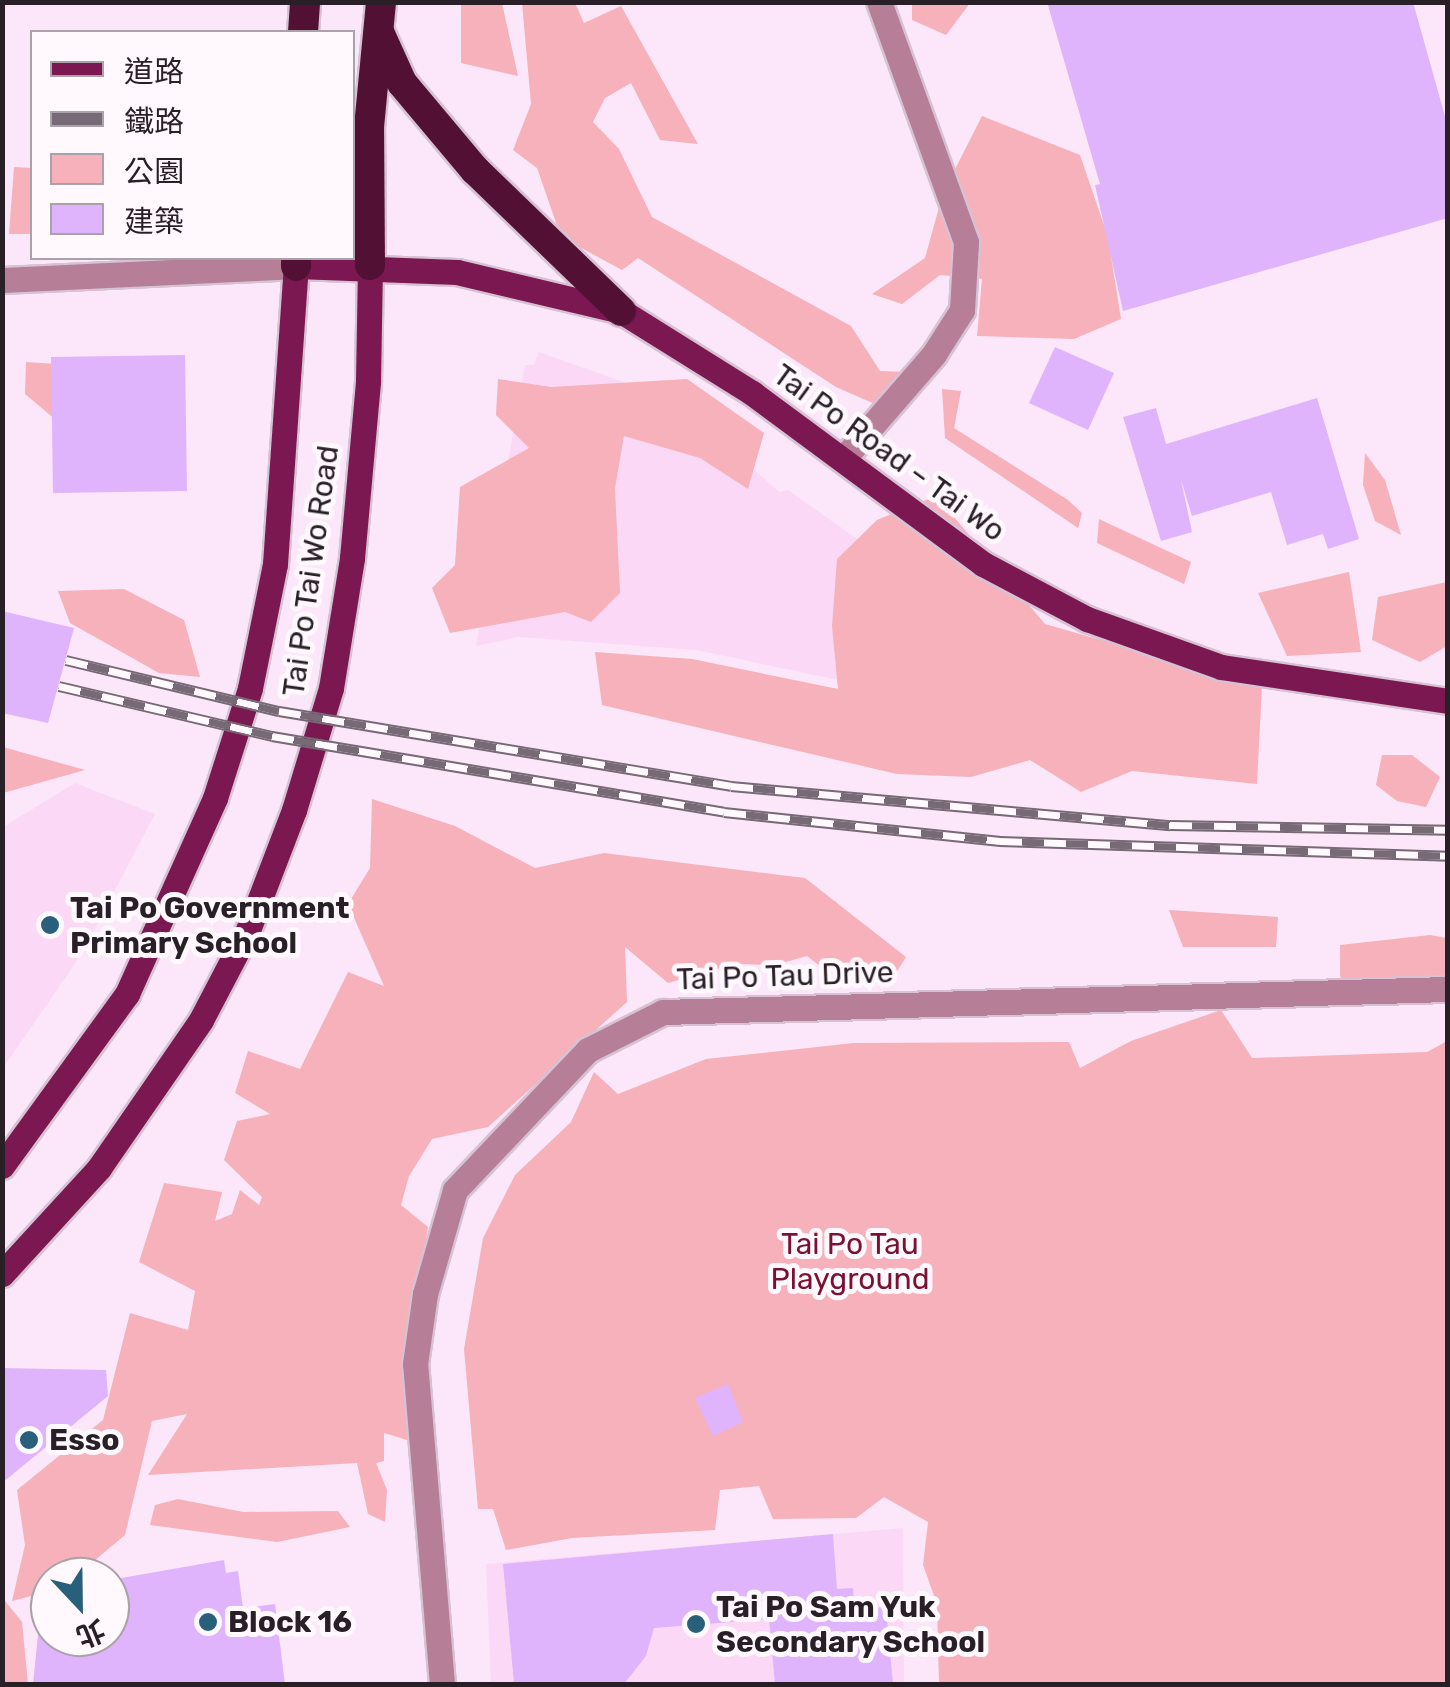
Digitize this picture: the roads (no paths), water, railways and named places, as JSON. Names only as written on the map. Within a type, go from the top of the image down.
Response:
[{"type":"highway","points":[[303,30],[305,2]]},
{"type":"highway","points":[[370,265],[369,127],[380,17]]},
{"type":"highway","points":[[380,17],[402,83],[475,170],[620,311]]},
{"type":"main road","name":"Tai Po Road – Tai Wo","points":[[296,262],[370,265],[546,288],[620,311],[844,458],[983,564],[1136,639],[1221,667],[1448,701]]},
{"type":"main road","name":"Tai Po Tai Wo Road","points":[[2,1166],[127,994],[215,798],[250,688],[275,564],[296,262]]},
{"type":"main road","name":"Tai Po Tai Wo Road","points":[[2,1274],[100,1168],[172,1066],[248,930],[294,810],[331,688],[352,558],[368,381],[370,265]]},
{"type":"street","points":[[844,458],[934,354],[962,310],[966,242],[880,2]]},
{"type":"street","points":[[2,280],[296,262]]},
{"type":"street","name":"Tai Po Tau Drive","points":[[442,1684],[415,1364],[425,1294],[454,1190],[588,1050],[664,1012],[1448,989]]},
{"type":"railway","points":[[66,660],[279,711],[731,786],[1170,825],[1448,830]]},
{"type":"railway","points":[[59,686],[272,736],[724,812],[1000,841],[1448,856]]},
{"type":"place","name":"Tai Po Government Primary School","points":[[50,925]]},
{"type":"place","name":"Esso","points":[[29,1440]]},
{"type":"place","name":"Block 16","points":[[208,1622]]},
{"type":"place","name":"Tai Po Sam Yuk Secondary School","points":[[696,1624]]},
{"type":"park label","name":"Tai Po Tau Playground","points":[[850,1261]]}]
